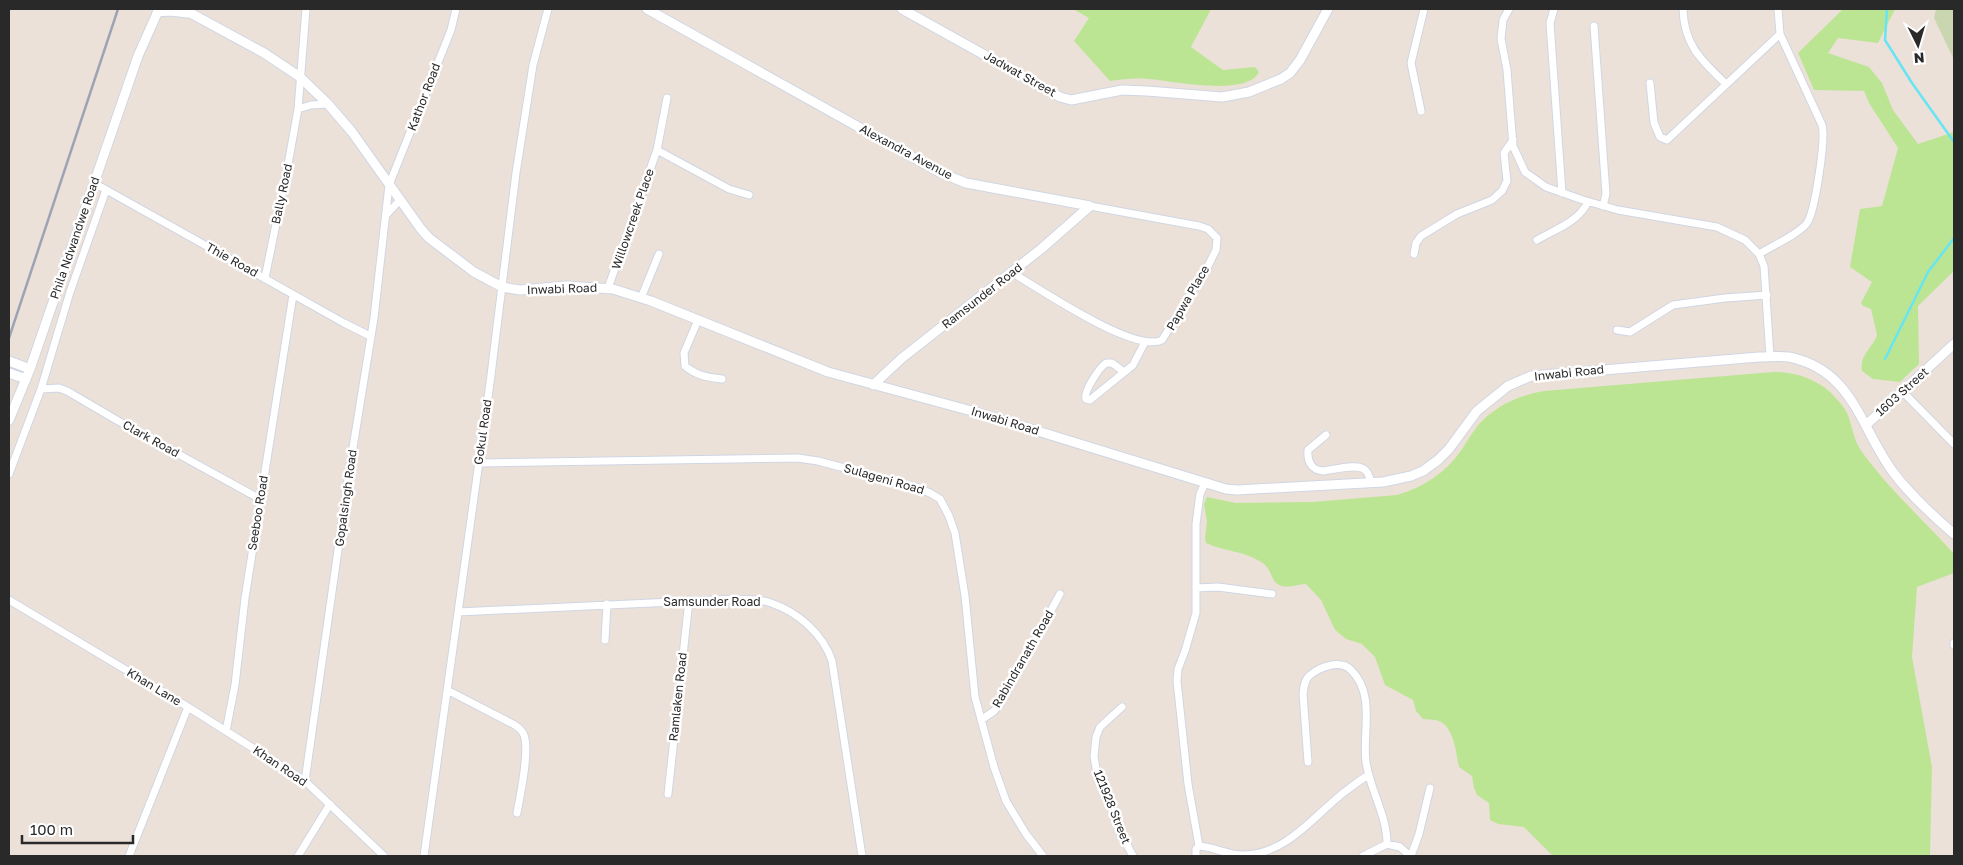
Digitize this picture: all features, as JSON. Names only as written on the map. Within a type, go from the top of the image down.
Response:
[{"type":"street","name":"Inwabi Road","points":[[184,9],[264,53],[300,77],[328,104],[352,132],[415,223],[430,238],[474,272],[502,287],[520,290],[552,286],[608,288],[641,298],[828,372],[979,414],[1226,489],[1371,483],[1398,480],[1423,471],[1449,449],[1477,411],[1508,386],[1531,376],[1788,357],[1814,366],[1836,380],[1850,398],[1866,425]]},
{"type":"street","name":"Bally Road","points":[[265,278],[298,110],[306,9]]},
{"type":"street","name":"Kathor Road","points":[[389,185],[451,30],[456,9]]},
{"type":"street","name":"Gokul Road","points":[[424,856],[479,463],[516,173],[533,65],[548,9]]},
{"type":"street","name":"Alexandra Avenue","points":[[649,9],[941,173],[974,184],[1199,226],[1208,229],[1217,238]]},
{"type":"street","name":"Jadwat Street","points":[[902,9],[1065,100],[1122,90],[1222,97],[1233,96],[1265,86],[1281,79],[1295,67],[1328,9]]},
{"type":"street","points":[[1421,111],[1411,63],[1424,9]]},
{"type":"street","points":[[1509,9],[1503,20],[1501,39],[1508,70],[1513,140],[1516,154],[1524,172],[1546,187],[1588,202],[1717,227],[1745,240],[1759,254],[1764,266],[1770,357]]},
{"type":"street","points":[[1554,9],[1550,23],[1562,193]]},
{"type":"street","points":[[1684,9],[1684,23],[1695,52],[1726,84]]},
{"type":"street","points":[[1759,254],[1807,224],[1813,208],[1824,140],[1822,125],[1780,34],[1778,9]]},
{"type":"street","name":"Inwabi Road","points":[[155,10],[195,15]]},
{"type":"street","name":"Phila Ndwandwe Road","points":[[9,420],[30,369],[155,10]]},
{"type":"street","points":[[1594,26],[1606,194],[1603,206]]},
{"type":"street","points":[[1650,83],[1656,129],[1660,138],[1665,140],[1670,138],[1780,34]]},
{"type":"street","name":"Willowcreek Place","points":[[608,288],[657,150],[667,98]]},
{"type":"street","points":[[298,110],[328,104]]},
{"type":"street","points":[[1414,254],[1416,243],[1421,236],[1457,214],[1492,200],[1502,191],[1507,181],[1504,154],[1513,140]]},
{"type":"street","points":[[657,150],[729,189],[749,195]]},
{"type":"street","name":"Thie Road","points":[[94,183],[344,324],[370,336]]},
{"type":"street","name":"Gopalsingh Road","points":[[305,781],[370,336],[389,185]]},
{"type":"street","name":"Phila Ndwandwe Road","points":[[9,474],[41,389],[70,292],[106,190]]},
{"type":"street","points":[[386,214],[399,201]]},
{"type":"street","points":[[1537,240],[1573,220],[1584,210],[1588,202]]},
{"type":"street","name":"Ramsunder Road","points":[[873,385],[902,358],[1072,224],[1090,206]]},
{"type":"street","name":"Papwa Place","points":[[1145,342],[1157,342],[1166,336],[1216,250],[1217,238]]},
{"type":"street","points":[[641,298],[658,254]]},
{"type":"street","points":[[1011,272],[1098,324],[1145,342],[1133,365],[1090,400],[1086,399],[1085,394],[1101,367],[1106,363],[1112,364],[1124,372]]},
{"type":"street","name":"Seeboo Road","points":[[226,731],[260,499],[293,294]]},
{"type":"street","points":[[1617,330],[1630,332],[1674,305],[1725,298],[1767,295]]},
{"type":"street","points":[[698,320],[684,353],[685,366],[700,376],[722,379]]},
{"type":"street","name":"1603 Street","points":[[1954,344],[1866,425],[1876,447],[1902,483],[1924,507],[1954,534]]},
{"type":"street","points":[[9,362],[30,369]]},
{"type":"street","points":[[9,373],[26,379]]},
{"type":"street","name":"Clark Road","points":[[41,389],[59,388],[67,391],[260,499]]},
{"type":"street","points":[[1903,392],[1953,440]]},
{"type":"street","points":[[1326,435],[1308,450],[1307,456],[1312,466],[1317,470],[1355,467],[1363,469],[1367,472],[1371,483]]},
{"type":"street","name":"Sulageni Road","points":[[479,463],[798,458],[889,479],[930,493],[940,499],[950,516],[955,533],[966,596],[975,697],[1000,790],[1026,834],[1043,856]]},
{"type":"street","points":[[1196,856],[1196,849],[1199,846],[1188,784],[1177,681],[1178,669],[1186,651],[1194,622],[1196,519],[1200,494],[1205,482]]},
{"type":"street","points":[[1196,588],[1225,588],[1272,594]]},
{"type":"street","name":"Rabindranath Road","points":[[981,720],[1000,704],[1060,594]]},
{"type":"street","name":"Samsunder Road","points":[[458,612],[736,599],[770,602],[786,610],[807,624],[828,648],[846,742],[850,783],[862,856]]},
{"type":"street","name":"Khan Lane","points":[[9,600],[188,707],[129,856]]},
{"type":"street","name":"Ramlaken Road","points":[[668,794],[689,600]]},
{"type":"street","points":[[605,640],[608,604]]},
{"type":"street","points":[[1308,762],[1303,694],[1304,684],[1308,676],[1326,666],[1344,665],[1354,674],[1364,696],[1367,727],[1366,761],[1369,776],[1386,825],[1387,844]]},
{"type":"street","points":[[446,690],[513,724],[522,732],[526,742],[523,779],[517,813]]},
{"type":"street","name":"Khan Road","points":[[188,707],[305,781],[384,856]]},
{"type":"street","name":"121928 Street","points":[[1122,707],[1100,727],[1096,737],[1094,756],[1096,769],[1119,830],[1133,856]]},
{"type":"street","points":[[1199,846],[1243,856],[1265,852],[1297,834],[1342,794],[1361,779],[1369,776]]},
{"type":"street","points":[[1363,856],[1387,844],[1400,847],[1410,856],[1419,834],[1430,788]]},
{"type":"street","points":[[298,856],[330,804]]},
{"type":"green space","points":[[1073,9],[1211,9],[1191,47],[1223,70],[1255,67],[1259,72],[1252,80],[1225,86],[1144,79],[1110,81],[1074,41],[1089,18]]},
{"type":"green space","points":[[1843,9],[1895,9],[1878,43],[1838,38],[1828,53],[1869,67],[1882,83],[1893,110],[1918,144],[1954,132],[1954,271],[1918,306],[1919,364],[1900,382],[1873,379],[1862,371],[1864,356],[1877,335],[1871,309],[1863,306],[1861,303],[1872,282],[1850,267],[1860,209],[1882,206],[1898,148],[1869,103],[1864,91],[1814,90],[1798,53]]},
{"type":"green space","points":[[1936,9],[1954,9],[1954,60],[1934,18]]},
{"type":"green space","points":[[1773,372],[1789,373],[1803,377],[1824,387],[1832,394],[1849,417],[1858,445],[1871,464],[1954,554],[1954,573],[1917,587],[1912,657],[1932,767],[1930,856],[1553,856],[1524,827],[1498,824],[1490,820],[1489,803],[1477,795],[1472,776],[1459,767],[1454,741],[1448,729],[1439,721],[1423,719],[1416,711],[1413,700],[1385,685],[1375,657],[1362,644],[1346,639],[1335,630],[1321,600],[1306,584],[1279,585],[1274,581],[1268,568],[1261,562],[1247,555],[1206,543],[1207,522],[1204,504],[1207,497],[1236,503],[1312,502],[1397,495],[1407,492],[1442,472],[1456,457],[1476,427],[1489,415],[1503,405],[1527,395],[1544,391]]},
{"type":"waterway","points":[[1887,9],[1885,40],[1912,83],[1954,142]]},
{"type":"waterway","points":[[1885,359],[1928,272],[1954,238]]},
{"type":"railway","points":[[9,338],[118,9]]}]
